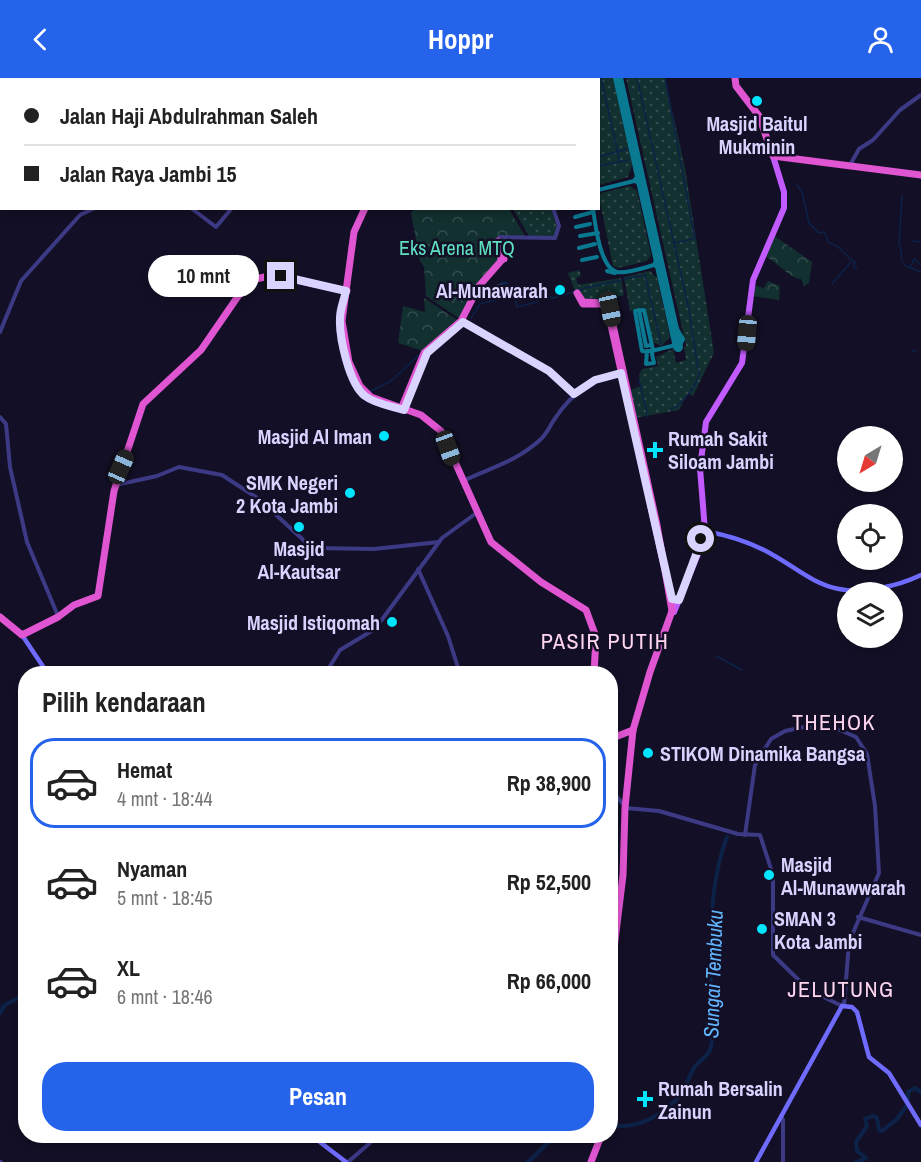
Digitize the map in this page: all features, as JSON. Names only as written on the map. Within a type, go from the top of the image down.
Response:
[{"type":"highway","points":[[735,78],[736,86],[759,116],[773,156],[921,175]]},
{"type":"highway","points":[[363,210],[354,232],[347,290],[340,322],[345,357],[366,396],[421,416],[442,432],[491,542],[523,569]]},
{"type":"highway","points":[[403,409],[424,353],[463,322],[482,287],[502,261],[498,242]]},
{"type":"highway","points":[[448,335],[461,321],[479,286],[502,261]]},
{"type":"highway","points":[[0,616],[22,635],[58,617],[74,605],[99,595],[104,540],[115,486],[142,406],[201,350],[248,284],[259,277],[273,275],[347,290]]},
{"type":"highway","points":[[591,303],[607,307],[674,599],[673,612],[643,693],[632,731],[624,806],[623,875],[618,911]]},
{"type":"highway","points":[[421,416],[441,434],[489,543],[584,611],[594,637],[593,666]]},
{"type":"highway","points":[[618,737],[632,731]]},
{"type":"highway","points":[[618,878],[623,838]]},
{"type":"highway","points":[[592,1161],[599,1143]]},
{"type":"main road","points":[[674,599],[704,530],[700,460],[706,422],[742,363],[753,280],[784,208],[784,192],[773,156]]},
{"type":"main road","points":[[704,530],[731,536],[757,547],[772,554],[800,574],[841,590],[879,588],[921,575]]},
{"type":"main road","points":[[22,635],[43,666]]},
{"type":"main road","points":[[757,1162],[843,1006],[853,1008],[858,1015],[869,1057],[886,1071],[921,1125]]},
{"type":"main road","points":[[321,1143],[346,1162]]},
{"type":"street","points":[[849,166],[859,149],[872,140],[900,110],[921,95]]},
{"type":"street","points":[[0,332],[21,281],[80,216],[91,210]]},
{"type":"street","points":[[194,210],[216,227],[230,210]]},
{"type":"street","points":[[498,242],[500,237],[553,239],[559,234],[555,210]]},
{"type":"street","points":[[463,322],[549,371],[574,394]]},
{"type":"street","points":[[463,481],[479,472],[497,469],[530,448],[544,437],[574,394],[595,380],[622,372]]},
{"type":"street","points":[[0,417],[6,424],[10,467],[27,542],[58,617]]},
{"type":"street","points":[[115,486],[157,476],[177,467],[196,468],[222,475],[249,491],[312,548],[374,549],[439,542]]},
{"type":"street","points":[[331,666],[340,650],[375,629],[439,542],[475,514]]},
{"type":"street","points":[[418,568],[430,591],[457,666]]},
{"type":"street","points":[[618,799],[624,806],[659,811],[745,835],[760,835],[773,875],[773,955],[809,990],[843,1006],[847,984],[848,950],[858,917],[879,873],[875,809],[865,750],[855,736],[836,728],[788,730],[771,739],[755,765],[745,835]]},
{"type":"street","points":[[858,917],[921,935]]},
{"type":"street","points":[[781,1116],[783,1162]]},
{"type":"street","points":[[346,1162],[369,1143]]},
{"type":"green space","points":[[600,78],[613,78],[632,165],[628,177],[600,185]]},
{"type":"green space","points":[[626,78],[665,78],[685,168],[714,353],[693,396],[688,393],[679,410],[635,418],[630,390],[641,386],[639,375],[642,369],[658,366],[656,357],[673,349],[676,363],[686,360],[684,347],[686,346]]},
{"type":"green space","points":[[630,186],[637,191],[651,255],[647,261],[618,268],[613,266],[600,202],[601,193]]},
{"type":"green space","name":"Eks Arena MTQ","points":[[413,210],[510,210],[525,236],[499,236],[499,258],[460,319],[426,296],[424,267],[420,261],[411,213]]},
{"type":"green space","points":[[514,210],[551,210],[558,230],[554,237],[529,236]]},
{"type":"green space","points":[[773,235],[812,262],[809,283],[804,286],[801,279],[793,277],[764,256]]},
{"type":"green space","points":[[579,270],[581,276],[576,278],[578,285],[621,278],[624,295],[603,301],[587,301],[575,291],[568,273]]},
{"type":"green space","points":[[650,271],[657,278],[670,337],[661,346],[653,342],[645,307],[630,311],[624,277]]},
{"type":"green space","points":[[768,281],[780,286],[779,300],[753,296],[753,285],[764,288]]},
{"type":"green space","points":[[424,298],[459,321],[423,351],[398,343],[403,306],[425,312]]},
{"type":"water","points":[[504,281],[509,283],[511,293],[480,300],[492,287]]},
{"type":"waterway","points":[[601,78],[620,162]]},
{"type":"waterway","points":[[637,78],[689,310],[698,369]]},
{"type":"waterway","points":[[665,78],[695,239]]},
{"type":"waterway","points":[[600,156],[627,149]]},
{"type":"waterway","points":[[600,166],[629,160]]},
{"type":"waterway","points":[[797,185],[802,192],[809,223],[819,233],[824,232],[829,243],[837,246],[856,263]]},
{"type":"waterway","points":[[899,245],[902,195]]},
{"type":"waterway","points":[[674,243],[693,239]]},
{"type":"waterway","points":[[913,241],[921,242]]},
{"type":"waterway","points":[[900,246],[902,259]]},
{"type":"waterway","points":[[910,268],[914,259],[921,265]]},
{"type":"waterway","points":[[832,284],[851,262]]},
{"type":"waterway","points":[[854,263],[854,268],[857,268]]},
{"type":"waterway","points":[[904,265],[921,272]]},
{"type":"waterway","points":[[624,279],[645,275],[661,344]]},
{"type":"waterway","points":[[585,288],[622,280]]},
{"type":"waterway","points":[[471,318],[480,304],[514,295],[517,307],[537,302],[539,297],[545,295],[553,298],[583,289]]},
{"type":"waterway","points":[[912,352],[916,350]]},
{"type":"waterway","points":[[369,392],[391,381],[420,354]]},
{"type":"waterway","points":[[671,409],[689,394],[699,372]]},
{"type":"waterway","points":[[639,380],[647,413]]},
{"type":"waterway","points":[[716,656],[742,670]]},
{"type":"waterway","name":"Sungai Tembuku","points":[[618,1126],[637,1124],[662,1112],[679,1096],[694,1068],[710,1050],[713,1026],[712,913],[717,874],[727,837]]},
{"type":"waterway","points":[[0,1013],[5,1005],[18,998]]},
{"type":"waterway","points":[[856,1162],[866,1158],[857,1151],[856,1142],[867,1126],[865,1119],[873,1116],[877,1118],[879,1130],[882,1131],[897,1119],[908,1104],[908,1092],[915,1088],[921,1092]]},
{"type":"waterway","name":"Sungai Tembuku","points":[[528,1162],[548,1143]]},
{"type":"taxiway","points":[[600,190],[634,181],[640,173]]},
{"type":"taxiway","points":[[635,181],[642,185]]},
{"type":"taxiway","points":[[593,210],[599,245],[611,269],[617,272],[635,270],[654,265],[658,257]]},
{"type":"taxiway","points":[[575,217],[593,212]]},
{"type":"taxiway","points":[[576,227],[590,224]]},
{"type":"taxiway","points":[[580,236],[598,233]]},
{"type":"taxiway","points":[[579,248],[595,244]]},
{"type":"taxiway","points":[[582,260],[597,257]]},
{"type":"taxiway","points":[[654,265],[661,269]]},
{"type":"taxiway","points":[[607,271],[615,273]]},
{"type":"taxiway","points":[[639,310],[646,346],[651,345]]},
{"type":"taxiway","points":[[647,351],[646,364],[654,363],[652,354],[653,350],[644,310],[635,311],[642,351],[646,351],[651,351],[655,350],[678,345]]},
{"type":"taxiway","points":[[670,311],[674,324],[683,339],[680,345],[674,342],[675,331]]},
{"type":"runway","points":[[618,78],[678,347]]},
{"type":"place","name":"Masjid Baitul Mukminin","points":[[757,101]]},
{"type":"place","name":"Al-Munawarah","points":[[560,290]]},
{"type":"place","name":"Masjid Al Iman","points":[[384,436]]},
{"type":"place","name":"Rumah Sakit Siloam Jambi","points":[[655,450]]},
{"type":"place","name":"SMK Negeri 2 Kota Jambi","points":[[350,493]]},
{"type":"place","name":"Masjid Al-Kautsar","points":[[299,527]]},
{"type":"place","name":"Masjid Istiqomah","points":[[392,622]]},
{"type":"place","name":"STIKOM Dinamika Bangsa","points":[[648,753]]},
{"type":"place","name":"Masjid Al-Munawwarah","points":[[769,875]]},
{"type":"place","name":"SMAN 3 Kota Jambi","points":[[762,929]]},
{"type":"place","name":"Rumah Bersalin Zainun","points":[[645,1099]]},
{"type":"district","name":"PASIR PUTIH","points":[[605,641]]},
{"type":"district","name":"THEHOK","points":[[834,722]]},
{"type":"district","name":"JELUTUNG","points":[[841,989]]},
{"type":"route","points":[[281,276],[346,291],[340,314],[340,328],[345,357],[358,387],[370,399],[404,410],[427,353],[463,322],[549,371],[574,394],[595,380],[621,373],[669,595],[672,599],[679,600],[699,554],[705,531],[701,539]]}]
